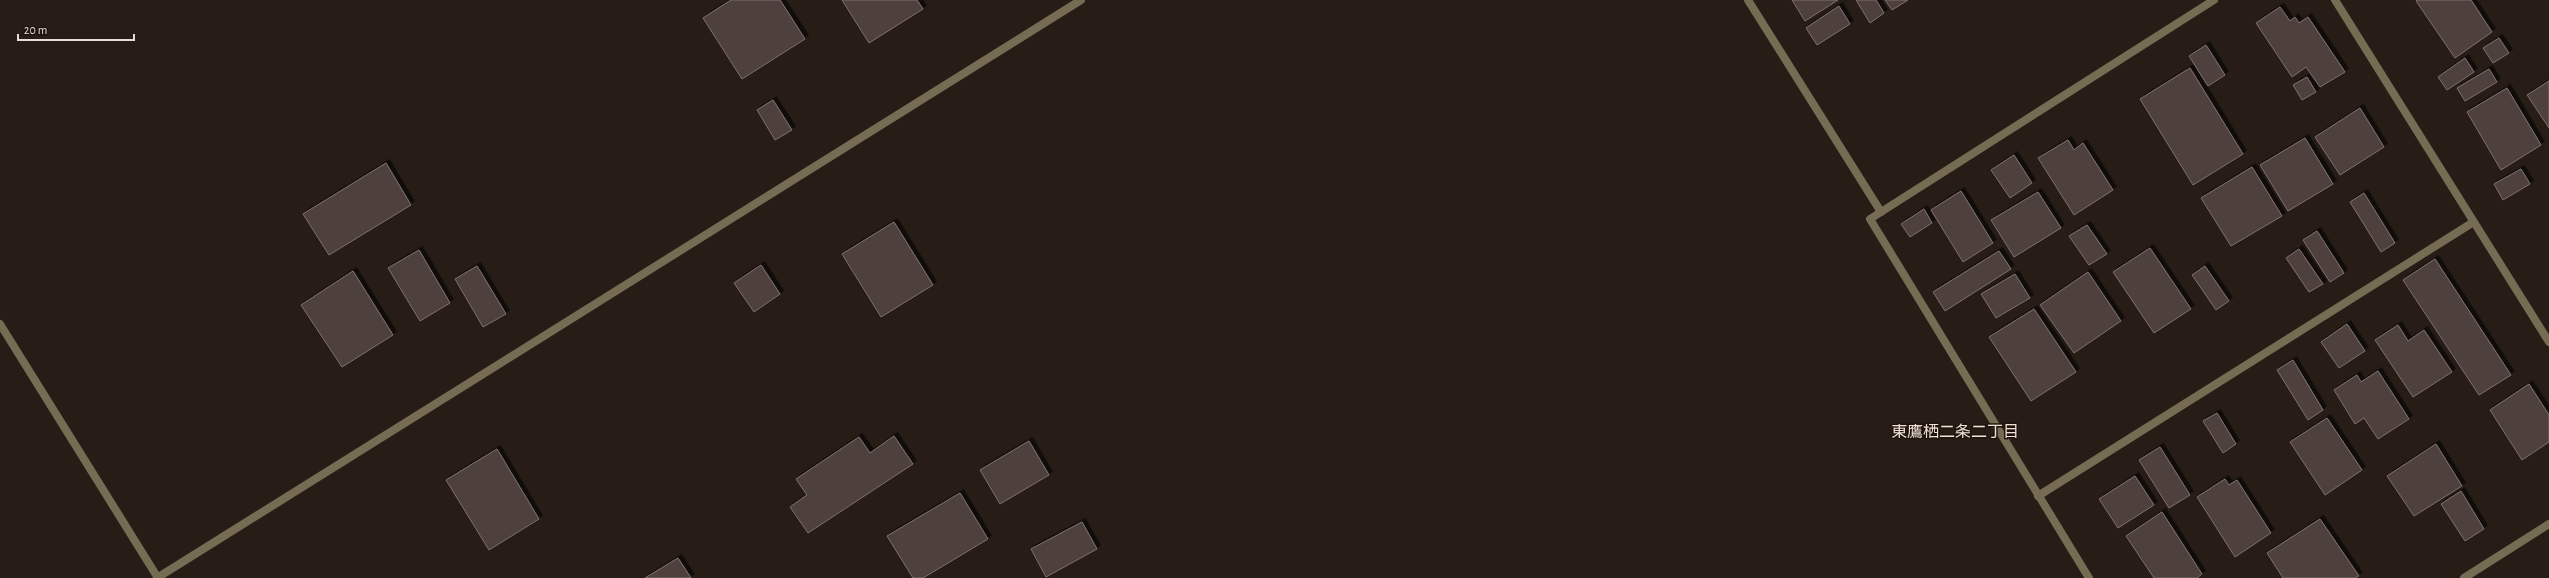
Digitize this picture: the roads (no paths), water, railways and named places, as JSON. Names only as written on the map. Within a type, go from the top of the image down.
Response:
[{"type":"street","points":[[0,324],[158,578],[1081,0]]},
{"type":"street","points":[[1748,0],[1882,212]]},
{"type":"street","points":[[2090,578],[2038,496],[1870,219],[2214,0]]},
{"type":"street","points":[[2335,0],[2472,222],[2549,342]]},
{"type":"street","points":[[2038,496],[2472,222]]},
{"type":"street","points":[[2464,578],[2549,524]]},
{"type":"district","name":"東鷹栖二条二丁目","points":[[1955,432]]}]
